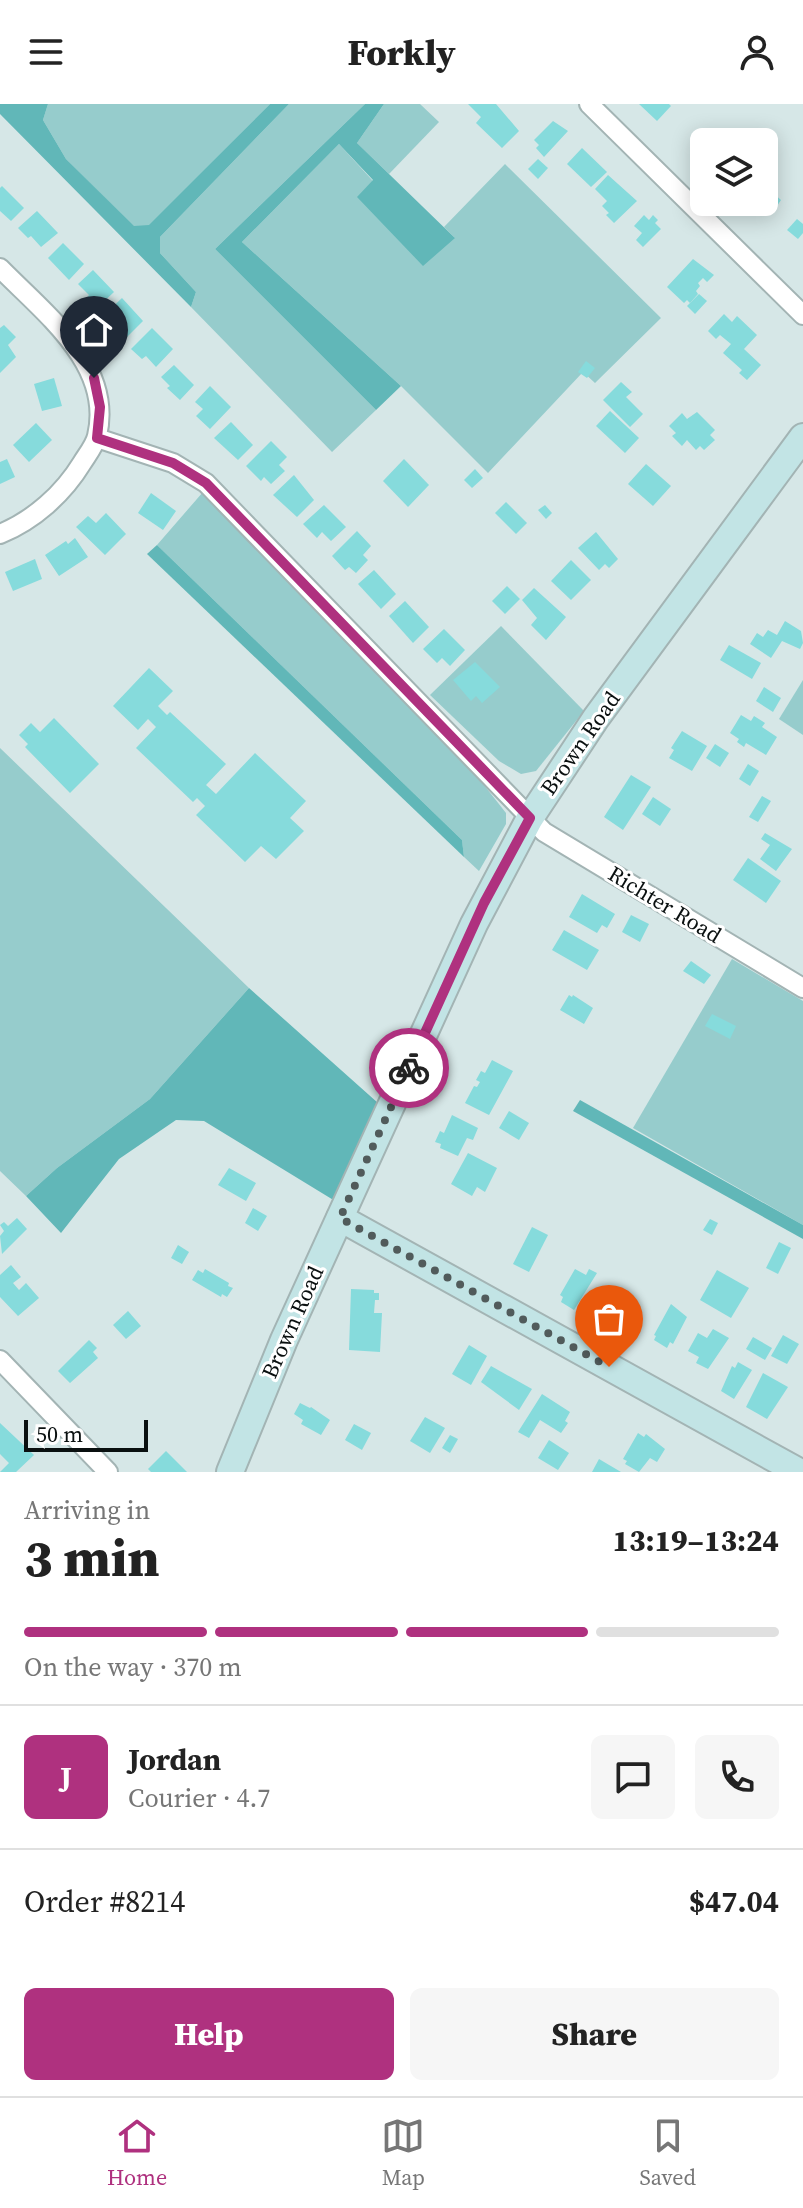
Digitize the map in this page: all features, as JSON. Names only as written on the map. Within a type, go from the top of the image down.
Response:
[{"type":"main road","name":"Brown Road","points":[[230,1472],[255,1406],[474,924],[530,818],[596,718],[803,437]]},
{"type":"main road","points":[[340,1218],[799,1472]]},
{"type":"street","points":[[589,104],[803,315]]},
{"type":"street","points":[[0,268],[74,345],[94,378],[100,407],[97,438],[73,479],[40,511],[21,525],[0,534]]},
{"type":"street","name":"Richter Road","points":[[97,438],[173,463],[206,483],[544,832],[803,988]]},
{"type":"street","points":[[0,1360],[108,1472]]},
{"type":"shaded area","points":[[0,104],[48,104],[43,120],[66,159],[134,226],[149,225],[270,104],[289,104],[160,237],[160,253],[196,292],[191,307],[0,114]]},
{"type":"shaded area","points":[[48,104],[270,104],[149,226],[133,226],[66,159],[43,120]]},
{"type":"shaded area","points":[[289,104],[365,104],[215,249],[376,410],[332,452],[191,307],[196,292],[160,253],[160,237]]},
{"type":"shaded area","points":[[365,104],[384,104],[357,143],[455,238],[423,266],[357,197],[373,180],[339,144],[242,242],[401,386],[376,410],[215,249]]},
{"type":"shaded area","points":[[384,104],[420,104],[439,122],[389,174],[357,143]]},
{"type":"shaded area","points":[[339,144],[373,181],[358,197],[455,238],[444,227],[505,164],[661,318],[595,383],[583,372],[488,473],[401,386],[242,242]]},
{"type":"shaded area","points":[[203,492],[480,780],[506,813],[506,824],[479,871],[464,857],[462,840],[157,545]]},
{"type":"shaded area","points":[[157,545],[462,840],[464,857],[147,554]]},
{"type":"shaded area","points":[[501,626],[584,711],[536,771],[521,774],[499,761],[430,695]]},
{"type":"shaded area","points":[[803,680],[803,735],[779,719]]},
{"type":"shaded area","points":[[0,748],[249,988],[150,1099],[57,1168],[26,1196],[0,1171]]},
{"type":"shaded area","points":[[732,959],[803,1001],[803,1225],[633,1128]]},
{"type":"shaded area","points":[[249,988],[378,1103],[335,1201],[204,1121],[176,1120],[119,1159],[61,1233],[26,1196],[57,1168],[150,1099]]},
{"type":"shaded area","points":[[580,1100],[803,1225],[803,1239],[573,1111]]},
{"type":"building","points":[[468,104],[496,104],[519,131],[502,148],[476,123],[481,117]]},
{"type":"building","points":[[639,104],[669,104],[671,106],[657,121]]},
{"type":"building","points":[[553,121],[568,131],[544,157],[534,140]]},
{"type":"building","points":[[582,148],[607,172],[591,187],[567,164]]},
{"type":"building","points":[[538,159],[548,168],[538,179],[528,169]]},
{"type":"building","points":[[608,175],[637,201],[614,223],[602,206],[607,201],[595,189]]},
{"type":"building","points":[[2,186],[24,208],[11,221],[0,211]]},
{"type":"building","points":[[37,211],[58,233],[41,247],[18,228]]},
{"type":"building","points":[[644,215],[649,220],[653,215],[661,229],[643,247],[636,240],[642,233],[634,226]]},
{"type":"building","points":[[797,219],[803,224],[803,233],[798,239],[787,230]]},
{"type":"building","points":[[63,243],[84,264],[69,280],[48,258]]},
{"type":"building","points":[[693,259],[714,275],[707,282],[703,278],[698,283],[698,294],[690,303],[687,300],[684,303],[667,287]]},
{"type":"building","points":[[93,270],[114,292],[96,309],[86,299],[89,295],[78,284]]},
{"type":"building","points":[[699,294],[707,301],[695,314],[687,306]]},
{"type":"building","points":[[122,298],[143,321],[126,338],[115,326],[112,329],[102,317]]},
{"type":"building","points":[[724,314],[732,322],[737,316],[757,335],[744,349],[761,365],[747,380],[739,373],[742,370],[723,353],[731,344],[720,335],[716,339],[708,331]]},
{"type":"building","points":[[4,325],[16,337],[8,345],[16,357],[0,373],[0,328]]},
{"type":"building","points":[[152,328],[173,349],[156,367],[146,356],[142,359],[131,349]]},
{"type":"building","points":[[586,361],[595,368],[587,378],[578,372]]},
{"type":"building","points":[[174,365],[194,385],[180,400],[161,377]]},
{"type":"building","points":[[54,378],[62,406],[42,411],[34,384]]},
{"type":"building","points":[[621,382],[632,392],[626,397],[643,414],[630,427],[603,400]]},
{"type":"building","points":[[210,386],[231,407],[210,429],[196,416],[203,409],[195,402]]},
{"type":"building","points":[[610,411],[639,438],[625,453],[596,426]]},
{"type":"building","points":[[697,412],[715,430],[710,435],[715,440],[704,450],[700,446],[696,450],[687,440],[682,446],[672,436],[676,433],[669,426],[682,413],[687,419]]},
{"type":"building","points":[[231,422],[253,445],[238,460],[214,438]]},
{"type":"building","points":[[36,423],[52,440],[29,462],[13,445]]},
{"type":"building","points":[[271,441],[287,457],[279,465],[285,471],[271,484],[264,477],[261,481],[246,466]]},
{"type":"building","points":[[7,459],[15,477],[0,484],[0,462]]},
{"type":"building","points":[[404,459],[429,485],[408,507],[383,481]]},
{"type":"building","points":[[646,464],[671,486],[653,506],[628,484]]},
{"type":"building","points":[[475,469],[483,478],[472,488],[464,480]]},
{"type":"building","points":[[294,475],[314,500],[297,517],[273,495]]},
{"type":"building","points":[[151,493],[176,511],[163,530],[138,513]]},
{"type":"building","points":[[506,502],[527,523],[516,534],[495,513]]},
{"type":"building","points":[[324,505],[346,527],[331,541],[322,532],[317,538],[303,524]]},
{"type":"building","points":[[545,505],[552,513],[546,519],[538,510]]},
{"type":"building","points":[[106,513],[126,534],[105,555],[76,527],[88,516],[96,523]]},
{"type":"building","points":[[357,531],[371,546],[363,555],[368,560],[356,573],[349,567],[345,570],[332,556]]},
{"type":"building","points":[[596,532],[618,559],[609,568],[605,564],[599,570],[578,548]]},
{"type":"building","points":[[75,538],[88,557],[59,576],[45,555]]},
{"type":"building","points":[[35,559],[42,579],[13,591],[5,572]]},
{"type":"building","points":[[571,560],[591,580],[571,600],[551,581]]},
{"type":"building","points":[[374,570],[396,594],[381,609],[358,584]]},
{"type":"building","points":[[507,586],[520,599],[505,614],[492,601]]},
{"type":"building","points":[[534,588],[566,617],[546,640],[531,625],[537,618],[522,600]]},
{"type":"building","points":[[405,601],[429,627],[413,643],[389,616]]},
{"type":"building","points":[[785,621],[801,631],[803,643],[800,649],[782,641],[771,658],[750,644],[757,633],[763,637],[768,630],[777,635]]},
{"type":"building","points":[[444,629],[465,650],[450,666],[442,658],[437,663],[423,649]]},
{"type":"building","points":[[729,645],[761,663],[752,679],[720,660]]},
{"type":"building","points":[[475,662],[500,687],[482,703],[476,696],[471,701],[453,680]]},
{"type":"building","points":[[149,668],[173,691],[158,706],[167,715],[170,712],[226,764],[206,785],[216,794],[255,753],[306,801],[290,818],[304,831],[276,859],[261,846],[245,862],[196,815],[205,806],[197,798],[193,802],[136,748],[156,727],[148,719],[138,730],[113,706]]},
{"type":"building","points":[[764,687],[781,698],[773,712],[756,701]]},
{"type":"building","points":[[741,715],[751,721],[754,716],[765,723],[762,727],[777,737],[766,755],[746,743],[744,747],[730,733]]},
{"type":"building","points":[[54,718],[99,764],[70,793],[25,747],[28,744],[19,735],[31,723],[40,732]]},
{"type":"building","points":[[682,731],[707,746],[692,771],[669,758],[674,750],[671,748]]},
{"type":"building","points":[[715,744],[729,753],[720,767],[706,758]]},
{"type":"building","points":[[748,764],[759,771],[750,786],[739,779]]},
{"type":"building","points":[[631,775],[651,787],[623,830],[604,817]]},
{"type":"building","points":[[762,796],[771,801],[758,822],[749,817]]},
{"type":"building","points":[[653,797],[671,809],[660,826],[642,814]]},
{"type":"building","points":[[765,833],[792,849],[776,871],[760,859],[770,845],[761,839]]},
{"type":"building","points":[[748,858],[781,881],[766,903],[733,880]]},
{"type":"building","points":[[582,894],[615,914],[607,928],[602,925],[597,933],[569,917]]},
{"type":"building","points":[[631,915],[649,924],[640,942],[622,932]]},
{"type":"building","points":[[564,930],[599,950],[587,970],[552,950]]},
{"type":"building","points":[[691,961],[711,975],[704,984],[683,971]]},
{"type":"building","points":[[569,995],[593,1008],[584,1024],[560,1010]]},
{"type":"building","points":[[712,1014],[736,1026],[730,1039],[705,1026]]},
{"type":"building","points":[[492,1060],[513,1071],[489,1115],[465,1103],[474,1086],[477,1087],[480,1082],[476,1080],[481,1071],[485,1073]]},
{"type":"building","points":[[509,1111],[529,1123],[519,1140],[499,1128]]},
{"type":"building","points":[[452,1115],[478,1128],[473,1140],[467,1138],[458,1156],[440,1148],[441,1144],[435,1142],[440,1131],[444,1133]]},
{"type":"building","points":[[468,1153],[497,1168],[485,1192],[477,1187],[472,1196],[451,1184]]},
{"type":"building","points":[[229,1168],[256,1183],[246,1201],[218,1185]]},
{"type":"building","points":[[253,1208],[267,1216],[258,1231],[245,1223]]},
{"type":"building","points":[[17,1218],[27,1229],[2,1254],[0,1236],[4,1231],[0,1225],[4,1222],[8,1226]]},
{"type":"building","points":[[710,1219],[718,1223],[712,1235],[703,1230]]},
{"type":"building","points":[[532,1227],[548,1235],[529,1272],[513,1264]]},
{"type":"building","points":[[779,1242],[791,1248],[778,1274],[766,1268]]},
{"type":"building","points":[[178,1245],[189,1252],[182,1264],[171,1258]]},
{"type":"building","points":[[11,1265],[21,1277],[13,1283],[19,1290],[26,1283],[39,1298],[18,1316],[0,1297],[0,1275]]},
{"type":"building","points":[[205,1269],[233,1288],[227,1297],[222,1294],[221,1297],[192,1280],[198,1270],[203,1273]]},
{"type":"building","points":[[575,1269],[586,1275],[589,1269],[597,1273],[574,1310],[561,1302],[563,1297],[560,1295]]},
{"type":"building","points":[[717,1270],[749,1288],[731,1318],[700,1300]]},
{"type":"building","points":[[351,1289],[379,1293],[374,1313],[382,1313],[380,1352],[349,1350]]},
{"type":"building","points":[[671,1304],[687,1317],[673,1344],[670,1342],[667,1348],[654,1340],[654,1335]]},
{"type":"building","points":[[128,1311],[141,1326],[126,1339],[113,1325]]},
{"type":"building","points":[[713,1329],[729,1338],[708,1369],[696,1363],[699,1357],[688,1351],[698,1333],[707,1338]]},
{"type":"building","points":[[783,1335],[799,1344],[787,1364],[771,1356]]},
{"type":"building","points":[[753,1337],[772,1348],[765,1360],[746,1349]]},
{"type":"building","points":[[89,1340],[97,1348],[93,1352],[98,1358],[70,1383],[58,1371]]},
{"type":"building","points":[[469,1345],[487,1356],[471,1385],[452,1374]]},
{"type":"building","points":[[738,1362],[752,1370],[734,1399],[721,1391],[732,1366],[735,1368]]},
{"type":"building","points":[[491,1366],[532,1389],[519,1410],[481,1382]]},
{"type":"building","points":[[763,1373],[788,1387],[767,1419],[746,1407]]},
{"type":"building","points":[[542,1394],[570,1412],[565,1421],[568,1423],[561,1433],[540,1420],[529,1438],[518,1432]]},
{"type":"building","points":[[300,1403],[330,1420],[321,1435],[301,1424],[303,1420],[294,1414]]},
{"type":"building","points":[[425,1417],[445,1428],[430,1453],[410,1441]]},
{"type":"building","points":[[0,1423],[34,1455],[16,1472],[0,1472],[9,1463],[0,1454]]},
{"type":"building","points":[[354,1424],[371,1433],[362,1450],[345,1440]]},
{"type":"building","points":[[638,1433],[644,1437],[646,1434],[665,1449],[657,1462],[650,1458],[639,1472],[625,1464],[627,1461],[623,1459]]},
{"type":"building","points":[[450,1435],[458,1439],[450,1453],[442,1448]]},
{"type":"building","points":[[549,1440],[569,1453],[558,1470],[538,1458]]},
{"type":"building","points":[[166,1451],[187,1472],[151,1472],[148,1469]]},
{"type":"building","points":[[599,1459],[621,1472],[592,1472]]},
{"type":"way so far","points":[[409,1068],[340,1218],[609,1367]]},
{"type":"route","points":[[94,378],[100,407],[97,438],[173,463],[206,483],[530,818],[494,881],[409,1068]]}]
